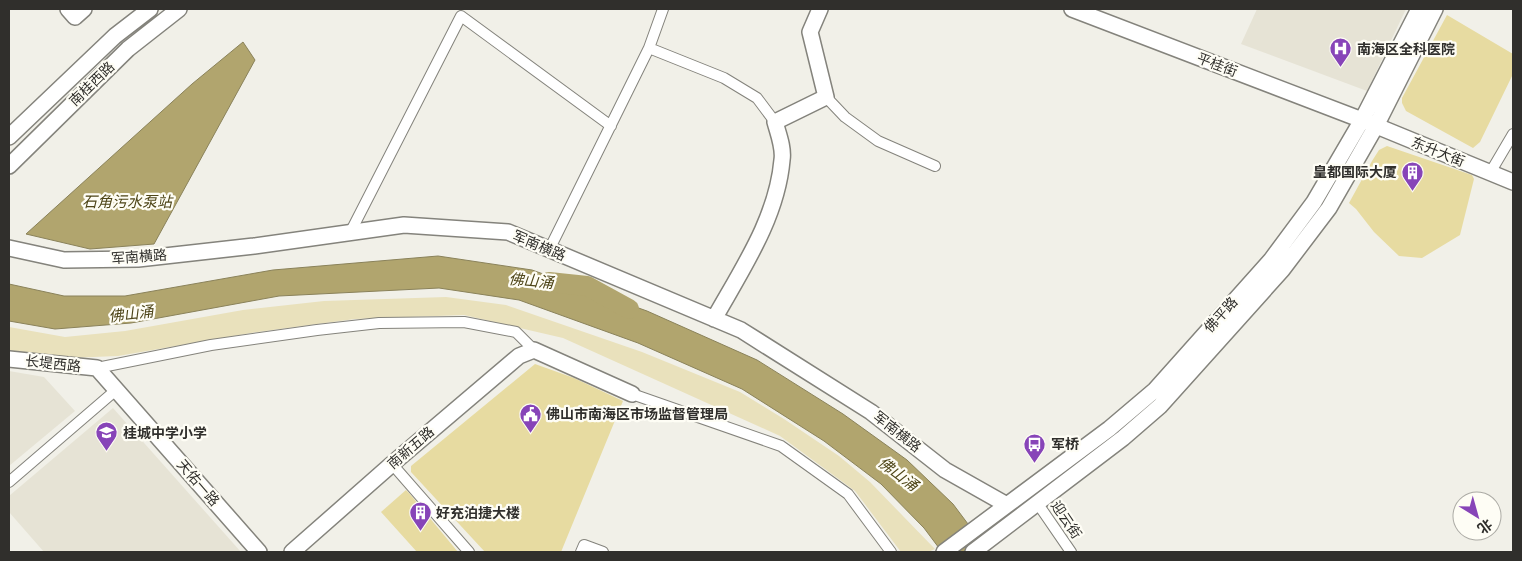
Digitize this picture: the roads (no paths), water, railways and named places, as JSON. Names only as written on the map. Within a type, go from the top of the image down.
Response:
[{"type":"street","name":"南桂西路","points":[[9,137],[115,36],[150,9]]},
{"type":"street","name":"南桂西路","points":[[9,166],[128,49],[179,9]]},
{"type":"street","points":[[548,250],[650,48],[664,9]]},
{"type":"street","points":[[820,9],[810,32],[826,97],[845,117],[878,140],[935,166]]},
{"type":"street","name":"平桂街","points":[[1072,9],[1362,120]]},
{"type":"street","name":"佛平路","points":[[944,552],[1109,429],[1155,390],[1271,260],[1314,202],[1362,120],[1419,9]]},
{"type":"street","name":"佛平路","points":[[973,552],[1123,438],[1160,406],[1282,270],[1328,208],[1376,126],[1435,9]]},
{"type":"street","points":[[350,233],[461,16],[610,126]]},
{"type":"street","points":[[650,48],[724,78],[757,98],[775,122],[783,158],[776,195],[762,231],[714,319]]},
{"type":"street","points":[[775,122],[826,97]]},
{"type":"street","name":"东升大街","points":[[1362,120],[1513,182]]},
{"type":"street","points":[[1490,173],[1513,134]]},
{"type":"street","name":"军南横路","points":[[9,248],[64,260],[138,258],[254,246],[404,225],[508,232],[741,330],[871,412],[945,470],[1007,505]]},
{"type":"street","points":[[96,368],[211,345],[379,323],[464,322],[516,332],[534,350],[632,394],[781,446],[848,494],[891,552]]},
{"type":"street","name":"南新五路","points":[[292,552],[519,356],[534,350]]},
{"type":"street","name":"长堤西路","points":[[9,359],[96,368]]},
{"type":"street","name":"天佑一路","points":[[96,368],[259,552]]},
{"type":"street","points":[[9,482],[116,390]]},
{"type":"street","points":[[392,464],[469,552]]},
{"type":"street","name":"迎云街","points":[[1038,504],[1071,552]]},
{"type":"street","points":[[581,552],[584,545],[603,552]]},
{"type":"water","name":"石角污水泵站","points":[[243,42],[255,60],[154,244],[90,249],[26,234],[192,84]]},
{"type":"water","points":[[438,256],[532,270],[647,311],[757,360],[843,414],[907,460],[953,504],[989,552],[942,552],[924,528],[881,484],[824,441],[742,389],[638,343],[519,300],[439,288],[279,296],[131,323],[55,329],[9,321],[9,284],[64,296],[125,296],[273,270]]},
{"type":"waterway","name":"佛山涌","points":[[549,282],[587,286],[629,309]]},
{"type":"place","name":"南海区全科医院","points":[[1341,68]]},
{"type":"place","name":"皇都国际大厦","points":[[1413,191]]},
{"type":"place","name":"佛山市南海区市场监督管理局","points":[[530,433]]},
{"type":"place","name":"桂城中学小学","points":[[107,452]]},
{"type":"place","name":"军桥","points":[[1035,463]]},
{"type":"place","name":"好充泊捷大楼","points":[[420,532]]}]
